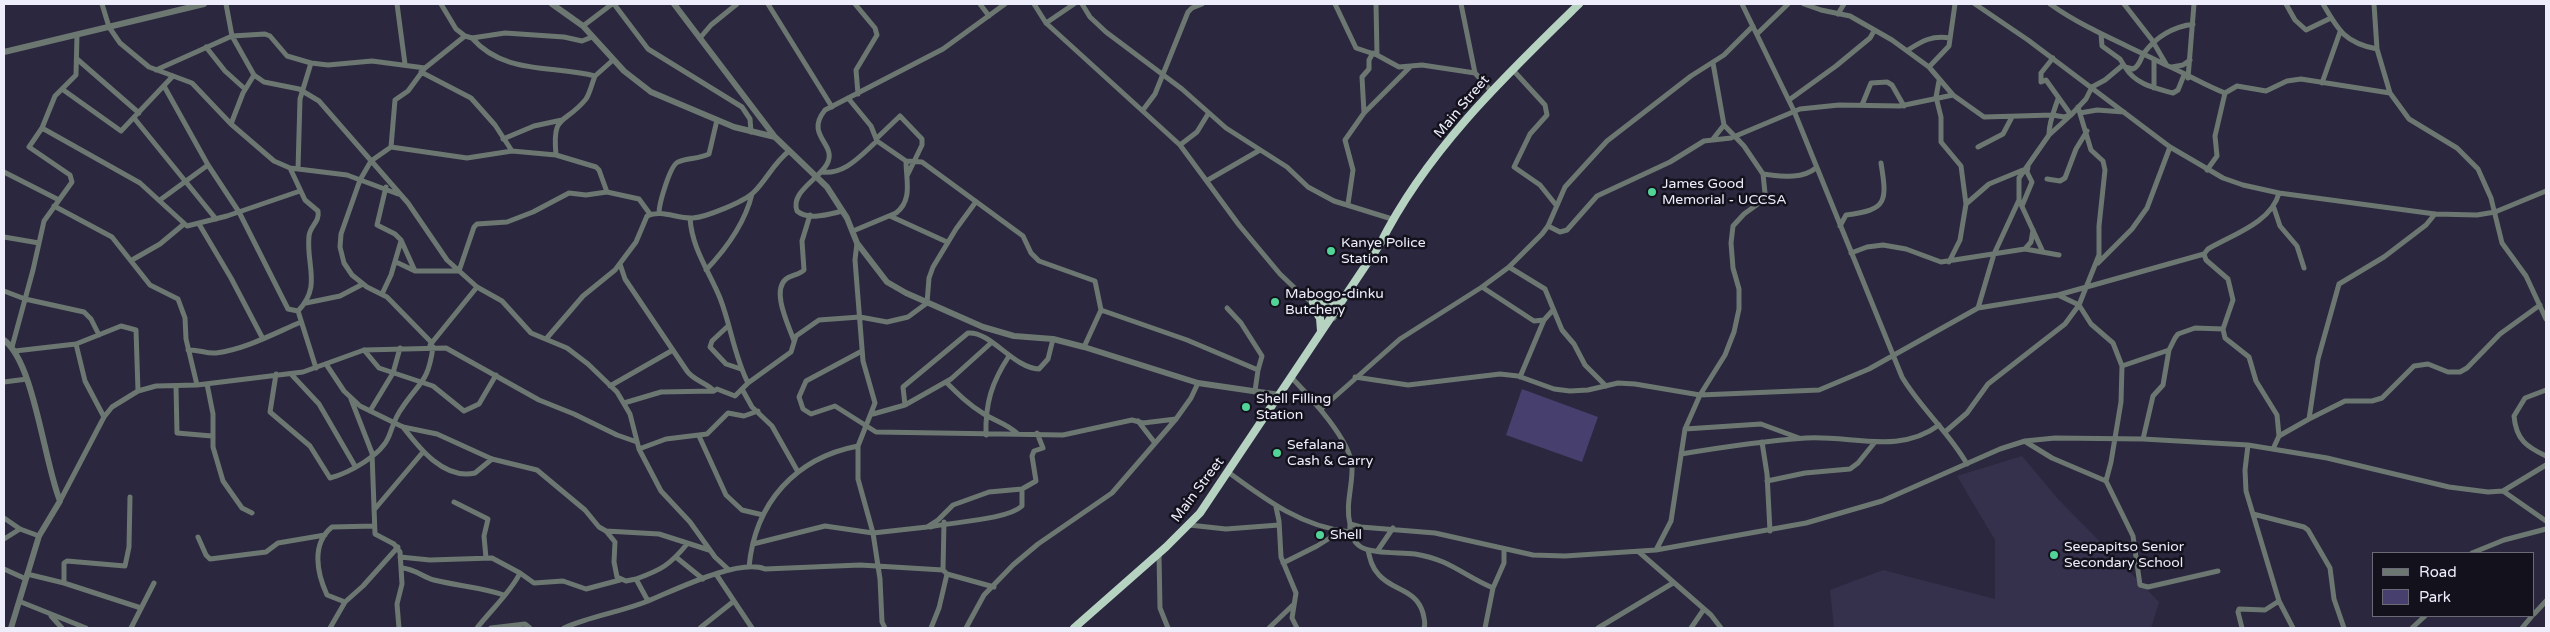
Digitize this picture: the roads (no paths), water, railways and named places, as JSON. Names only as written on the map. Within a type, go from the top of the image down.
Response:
[{"type":"highway","name":"Main Street","points":[[1299,367],[1382,241],[1392,219],[1417,183],[1491,91],[1579,4]]},
{"type":"highway","name":"Main Street","points":[[1074,628],[1159,554],[1189,525],[1228,472],[1292,378],[1321,331],[1332,318],[1382,241]]},
{"type":"highway","points":[[1313,304],[1339,305]]},
{"type":"highway","points":[[1313,304],[1320,318],[1321,331]]},
{"type":"street","points":[[102,4],[109,27],[120,43],[156,70],[192,83],[231,124],[274,161],[290,168],[338,173],[399,194]]},
{"type":"street","points":[[4,52],[204,4]]},
{"type":"street","points":[[226,4],[232,36],[254,75],[264,82],[302,90],[319,101],[415,213],[437,249],[459,271],[477,287],[502,301],[531,333],[566,348],[610,386],[624,403],[630,414],[637,442],[661,491],[690,522],[710,550],[729,570]]},
{"type":"street","points":[[397,4],[406,64]]},
{"type":"street","points":[[441,4],[450,22],[465,36],[472,38],[505,33],[564,37],[582,41],[592,37]]},
{"type":"street","points":[[552,4],[583,26],[613,60],[660,97],[751,132],[775,137]]},
{"type":"street","points":[[583,26],[613,4],[648,49],[742,107],[750,119],[751,132]]},
{"type":"street","points":[[674,4],[775,137],[789,151],[819,174],[843,211],[857,243],[886,282],[927,303],[983,327],[1014,336],[1053,339],[1084,346],[1198,383],[1280,395]]},
{"type":"street","points":[[700,38],[711,24],[738,4]]},
{"type":"street","points":[[768,4],[832,107]]},
{"type":"street","points":[[855,4],[875,28],[877,35],[856,70],[858,94]]},
{"type":"street","points":[[980,4],[989,16]]},
{"type":"street","points":[[843,211],[819,216],[810,215],[797,211],[795,203],[800,194],[828,163],[829,152],[816,125],[825,110],[943,48],[1005,4]]},
{"type":"street","points":[[1034,4],[1046,23],[1180,145],[1208,180],[1239,226],[1280,274],[1313,304],[1332,318]]},
{"type":"street","points":[[1046,23],[1074,4]]},
{"type":"street","points":[[1082,4],[1090,17],[1106,32],[1163,75],[1208,114],[1287,166],[1308,187],[1334,200],[1392,219]]},
{"type":"street","points":[[1143,110],[1155,94],[1191,6],[1202,4]]},
{"type":"street","points":[[1336,4],[1354,45],[1375,54],[1395,66],[1430,66],[1476,73]]},
{"type":"street","points":[[1364,113],[1362,77],[1369,69],[1369,60],[1375,54],[1376,4]]},
{"type":"street","points":[[1461,4],[1476,73],[1491,91]]},
{"type":"street","points":[[1742,4],[1794,111],[1893,356],[1908,387],[1945,432],[1967,464]]},
{"type":"street","points":[[1757,34],[1788,4]]},
{"type":"street","points":[[1804,4],[1850,16],[1908,50],[1928,67],[1953,95],[1984,117],[2053,115],[2064,117],[2070,115],[2079,110],[2092,87],[2124,66],[2136,68],[2143,54],[2173,28],[2193,24]]},
{"type":"street","points":[[1838,14],[1844,4]]},
{"type":"street","points":[[1928,67],[1949,46],[1955,4]]},
{"type":"street","points":[[1975,4],[2092,87],[2170,147],[2207,170],[2243,185],[2279,193],[2435,214],[2477,215],[2495,212],[2546,191]]},
{"type":"street","points":[[2050,4],[2102,34],[2168,66],[2186,77],[2226,93]]},
{"type":"street","points":[[2124,4],[2154,43],[2168,66]]},
{"type":"street","points":[[2102,34],[2102,46],[2120,59],[2130,75],[2141,84],[2173,93],[2178,90],[2186,77],[2190,60],[2194,4]]},
{"type":"street","points":[[2286,4],[2295,20],[2306,30],[2331,18]]},
{"type":"street","points":[[2324,4],[2340,32],[2361,46],[2377,49]]},
{"type":"street","points":[[2374,4],[2377,49],[2390,92],[2409,119],[2457,148],[2473,162],[2485,180],[2502,243],[2526,276],[2546,319]]},
{"type":"street","points":[[1321,409],[1406,334],[1425,325],[1509,267],[1548,226],[1565,186],[1607,141],[1691,76],[1713,63],[1753,26]]},
{"type":"street","points":[[1789,100],[1836,66],[1870,38],[1874,31]]},
{"type":"street","points":[[2322,82],[2340,32]]},
{"type":"street","points":[[13,349],[44,221],[72,182],[72,178],[30,149],[30,145],[42,128],[55,96],[76,75],[77,35]]},
{"type":"street","points":[[156,70],[232,36],[268,35],[287,56],[311,63],[328,65],[372,61],[406,64],[423,70],[471,98],[495,125],[512,151]]},
{"type":"street","points":[[391,147],[394,102],[408,91],[423,70],[465,36]]},
{"type":"street","points":[[472,38],[485,51],[506,62],[595,76]]},
{"type":"street","points":[[1908,50],[1931,38],[1950,38]]},
{"type":"street","points":[[206,47],[228,75],[245,89]]},
{"type":"street","points":[[2052,58],[2043,69],[2040,78],[2041,82],[2046,80],[2070,115]]},
{"type":"street","points":[[77,59],[139,113]]},
{"type":"street","points":[[2154,59],[2154,88]]},
{"type":"street","points":[[556,155],[555,130],[562,120],[586,99],[595,76],[613,60]]},
{"type":"street","points":[[2168,66],[2182,64],[2190,60]]},
{"type":"street","points":[[298,169],[299,110],[302,90],[311,63]]},
{"type":"street","points":[[1656,550],[1670,527],[1685,429],[1700,395],[1716,372],[1734,332],[1739,309],[1739,289],[1733,268],[1732,234],[1738,219],[1762,201],[1766,184],[1763,174],[1744,146],[1724,125],[1713,63]]},
{"type":"street","points":[[1348,204],[1353,170],[1345,140],[1364,113],[1410,66]]},
{"type":"street","points":[[1512,69],[1545,106],[1548,112],[1548,116],[1530,134],[1514,167],[1540,185],[1556,205]]},
{"type":"street","points":[[231,124],[245,89],[254,75]]},
{"type":"street","points":[[62,90],[119,130],[139,113],[173,76]]},
{"type":"street","points":[[2207,170],[2217,156],[2215,136],[2226,93],[2237,86],[2266,91],[2293,80],[2322,82],[2390,92]]},
{"type":"street","points":[[1862,105],[1871,84],[1879,81],[1892,85],[1904,106]]},
{"type":"street","points":[[1940,81],[1936,97],[1941,117],[1941,142],[1961,166],[1966,204],[1960,240],[1949,262]]},
{"type":"street","points":[[164,86],[208,165],[239,212],[288,309],[298,311]]},
{"type":"street","points":[[1548,226],[1560,232],[1567,230],[1597,196],[1645,175],[1670,162],[1699,143],[1713,139],[1722,140],[1735,137],[1794,111],[1829,106],[1904,106],[1936,97],[1953,95]]},
{"type":"street","points":[[848,98],[870,126],[877,140],[906,161],[922,162],[1023,236],[1031,253],[1038,261],[1095,281],[1101,310],[1084,346]]},
{"type":"street","points":[[2049,135],[2058,99]]},
{"type":"street","points":[[2079,110],[2125,112]]},
{"type":"street","points":[[1945,432],[1967,413],[1988,384],[2065,324],[2079,305],[2099,255],[2099,226],[2105,170],[2103,161],[2091,150],[2087,131],[2079,110]]},
{"type":"street","points":[[1180,145],[1197,132],[1208,114]]},
{"type":"street","points":[[1978,308],[1994,254],[2019,200],[2019,178],[2049,135],[2070,115]]},
{"type":"street","points":[[819,174],[834,172],[852,164],[900,116],[922,140],[922,145],[907,177]]},
{"type":"street","points":[[1978,147],[2003,134],[2012,117]]},
{"type":"street","points":[[134,118],[216,219]]},
{"type":"street","points":[[503,139],[534,126],[562,120]]},
{"type":"street","points":[[659,213],[661,196],[672,166],[678,162],[708,154],[717,120]]},
{"type":"street","points":[[1713,139],[1724,125]]},
{"type":"street","points":[[42,128],[140,183],[184,224],[190,227],[300,191]]},
{"type":"street","points":[[2047,180],[2060,181],[2065,178],[2076,149],[2087,131]]},
{"type":"street","points":[[431,346],[382,294],[363,284],[347,269],[340,247],[341,234],[360,180],[371,161],[391,147],[467,158],[512,151],[556,155],[596,167],[599,170],[607,192]]},
{"type":"street","points":[[2096,264],[2132,230],[2147,208],[2170,147]]},
{"type":"street","points":[[1208,180],[1260,150]]},
{"type":"street","points":[[706,270],[719,257],[739,225],[748,210],[752,194],[774,163],[789,151]]},
{"type":"street","points":[[853,231],[890,216],[905,204],[906,161]]},
{"type":"street","points":[[1840,226],[1846,215],[1867,212],[1881,203],[1886,192],[1882,163]]},
{"type":"street","points":[[160,200],[208,165]]},
{"type":"street","points":[[290,168],[305,200],[318,211],[319,217],[309,236],[312,285],[306,303],[298,311]]},
{"type":"street","points":[[1763,174],[1797,176],[1809,173],[1816,168]]},
{"type":"street","points":[[1966,204],[1990,184],[2025,168]]},
{"type":"street","points":[[2022,206],[2032,182],[2025,168]]},
{"type":"street","points":[[4,172],[59,200]]},
{"type":"street","points":[[388,181],[377,225],[395,234],[401,240],[415,271]]},
{"type":"street","points":[[459,271],[475,225],[507,222],[533,212],[569,193],[586,195],[607,192],[639,199],[650,214]]},
{"type":"street","points":[[1355,377],[1408,386],[1455,381],[1493,374],[1520,377],[1543,386],[1570,391],[1636,384],[1700,395],[1819,390],[1843,382],[1978,308],[2058,295],[2204,254],[2208,249],[2244,229],[2274,208],[2279,193]]},
{"type":"street","points":[[546,338],[583,296],[608,277],[620,264],[636,242],[645,219],[650,214],[659,213],[690,218],[705,216],[752,194]]},
{"type":"street","points":[[2019,200],[2044,252]]},
{"type":"street","points":[[624,403],[661,392],[714,391],[716,389],[734,396],[748,383],[791,352],[798,335],[821,319],[860,317],[881,322],[895,321],[908,317],[927,303],[929,278],[947,242],[976,203]]},
{"type":"street","points":[[54,206],[112,237],[153,288],[178,299],[185,318],[185,334],[197,385]]},
{"type":"street","points":[[2274,208],[2280,226],[2296,246],[2304,268]]},
{"type":"street","points":[[2309,419],[2319,352],[2339,284],[2384,257],[2426,225],[2435,214]]},
{"type":"street","points":[[795,341],[781,301],[780,287],[786,279],[804,270],[802,241],[810,215]]},
{"type":"street","points":[[890,216],[947,242]]},
{"type":"street","points":[[690,218],[695,246],[720,300],[741,369],[748,383]]},
{"type":"street","points":[[132,260],[160,244],[184,224]]},
{"type":"street","points":[[199,224],[232,278],[263,338]]},
{"type":"street","points":[[2024,249],[2031,242],[2033,230]]},
{"type":"street","points":[[4,237],[39,243]]},
{"type":"street","points":[[382,294],[396,262],[401,240]]},
{"type":"street","points":[[857,243],[855,260],[862,351],[875,403],[858,446],[859,487],[873,533],[879,566],[882,622],[885,628]]},
{"type":"street","points":[[1851,253],[1867,247],[1883,245],[1911,251],[1933,260],[1949,262],[2024,249],[2059,255]]},
{"type":"street","points":[[2204,254],[2206,260],[2228,278],[2233,300],[2223,329],[2225,338],[2249,357],[2256,381],[2277,415],[2279,436],[2273,449]]},
{"type":"street","points":[[396,262],[423,273],[459,271]]},
{"type":"street","points":[[620,264],[625,279],[690,376],[710,385],[714,391]]},
{"type":"street","points":[[1509,267],[1542,285],[1562,330],[1574,344],[1585,365],[1606,386]]},
{"type":"street","points":[[306,303],[340,296],[363,284]]},
{"type":"street","points":[[276,374],[270,412],[310,446],[330,478],[372,457],[385,443],[401,408],[423,382],[428,373],[431,346],[477,287]]},
{"type":"street","points":[[1482,287],[1534,321],[1544,320]]},
{"type":"street","points":[[4,291],[25,299],[84,312],[91,319],[99,335]]},
{"type":"street","points":[[2058,295],[2079,305],[2091,324],[2113,343],[2122,366],[2121,402],[2106,481],[2134,536],[2140,585],[2148,588],[2218,570]]},
{"type":"street","points":[[2279,436],[2345,402],[2372,401],[2382,398],[2414,366],[2428,364],[2448,372],[2460,372],[2467,368],[2500,334],[2540,304]]},
{"type":"street","points":[[1227,308],[1241,323],[1262,356],[1255,391]]},
{"type":"street","points":[[1101,310],[1187,340],[1258,370]]},
{"type":"street","points":[[1520,377],[1544,320],[1553,310]]},
{"type":"street","points":[[298,311],[316,368]]},
{"type":"street","points":[[188,350],[216,353],[240,348],[301,322]]},
{"type":"street","points":[[13,349],[76,344],[121,326],[138,331],[138,391]]},
{"type":"street","points":[[728,326],[712,340],[710,348],[726,364],[741,369]]},
{"type":"street","points":[[2143,439],[2153,396],[2163,385],[2169,350],[2175,338],[2184,331],[2203,328],[2223,329]]},
{"type":"street","points":[[905,405],[903,387],[968,333],[975,333],[1009,356],[1034,369],[1039,369],[1048,359],[1053,339]]},
{"type":"street","points":[[4,340],[13,349],[27,379],[51,480],[60,501]]},
{"type":"street","points":[[872,414],[905,405],[946,382],[991,343]]},
{"type":"street","points":[[76,344],[85,381],[104,417]]},
{"type":"street","points":[[12,628],[39,536],[60,501],[104,417],[112,407],[138,391],[156,386],[197,385],[276,374],[291,374],[316,368],[364,350],[431,346],[455,351],[539,400],[574,414],[617,436],[637,442]]},
{"type":"street","points":[[370,411],[393,373],[400,348]]},
{"type":"street","points":[[364,350],[376,365],[436,388],[460,410],[467,411],[479,404],[496,375]]},
{"type":"street","points":[[610,386],[673,350]]},
{"type":"street","points":[[2122,366],[2169,350]]},
{"type":"street","points":[[862,351],[806,381],[799,397],[803,409],[811,414],[835,406],[876,432],[948,432],[986,435],[1037,433],[1063,435],[1132,420],[1142,423],[1176,419]]},
{"type":"street","points":[[986,435],[985,415],[990,390],[1009,356]]},
{"type":"street","points":[[326,364],[351,399],[371,449],[374,526],[377,536],[398,547]]},
{"type":"street","points":[[291,374],[319,404],[355,466]]},
{"type":"street","points":[[1292,378],[1321,409],[1351,459],[1350,532],[1360,546],[1368,550],[1414,554],[1446,561],[1493,588]]},
{"type":"street","points":[[4,382],[27,379]]},
{"type":"street","points":[[946,382],[967,403],[985,415],[1008,425],[1018,434]]},
{"type":"street","points":[[966,628],[984,596],[1013,565],[1038,544],[1112,493],[1176,419],[1198,383]]},
{"type":"street","points":[[208,384],[213,414],[213,447],[227,489],[242,508],[252,513]]},
{"type":"street","points":[[176,386],[177,433],[212,436]]},
{"type":"street","points":[[742,389],[752,407],[772,426],[798,472]]},
{"type":"street","points":[[2546,390],[2525,398],[2514,416],[2517,430],[2525,445],[2546,456]]},
{"type":"street","points":[[351,399],[370,411],[402,426],[437,434],[492,459],[537,470],[585,510],[599,527],[606,531],[616,542],[614,570],[620,580]]},
{"type":"street","points":[[640,449],[666,439],[699,436],[712,431],[728,413],[744,416],[758,411]]},
{"type":"street","points":[[1138,421],[1155,443]]},
{"type":"street","points":[[1685,429],[1761,424],[1801,438]]},
{"type":"street","points":[[1681,454],[1801,438],[1876,442],[1912,439],[1928,433],[1939,425]]},
{"type":"street","points":[[402,426],[423,452],[449,469],[471,474],[479,471],[492,459]]},
{"type":"street","points":[[927,527],[938,520],[948,507],[990,492],[1022,489],[1036,480],[1032,456],[1034,452],[1043,448],[1037,433]]},
{"type":"street","points":[[699,436],[726,495],[742,510],[763,515]]},
{"type":"street","points":[[1350,524],[1361,527],[1393,528],[1435,533],[1533,555],[1565,556],[1656,550],[1806,523],[1882,501],[1912,486],[2000,449],[2025,441],[2055,438],[2143,439],[2248,445],[2327,458],[2473,491],[2503,491],[2546,465]]},
{"type":"street","points":[[2025,441],[2052,458],[2106,481]]},
{"type":"street","points":[[1762,442],[1770,530]]},
{"type":"street","points":[[1767,481],[1804,474],[1850,469],[1876,442]]},
{"type":"street","points":[[2248,445],[2245,480],[2253,514],[2279,601],[2293,628]]},
{"type":"street","points":[[749,567],[752,544],[771,498],[798,472],[822,456],[858,446]]},
{"type":"street","points":[[374,510],[423,452]]},
{"type":"street","points":[[1228,472],[1276,506],[1305,520],[1350,532]]},
{"type":"street","points":[[752,544],[825,526],[873,533],[984,519],[1018,510],[1022,506],[1022,489]]},
{"type":"street","points":[[2503,491],[2546,521]]},
{"type":"street","points":[[64,583],[64,563],[67,561],[125,566],[129,547],[130,497]]},
{"type":"street","points":[[454,502],[488,519],[484,536],[486,558]]},
{"type":"street","points":[[1276,506],[1282,563],[1295,588],[1296,602],[1292,618],[1297,628]]},
{"type":"street","points":[[931,628],[939,608],[945,572],[944,524],[948,507]]},
{"type":"street","points":[[2253,514],[2290,523],[2308,530],[2330,568],[2334,598],[2344,628]]},
{"type":"street","points":[[4,518],[20,528],[39,536]]},
{"type":"street","points":[[1189,525],[1226,528],[1279,525]]},
{"type":"street","points":[[345,602],[327,595],[325,592],[318,567],[317,552],[332,527],[374,526]]},
{"type":"street","points":[[4,539],[20,528]]},
{"type":"street","points":[[1378,550],[1393,528]]},
{"type":"street","points":[[2474,552],[2504,540],[2546,529]]},
{"type":"street","points":[[606,531],[659,534],[710,550]]},
{"type":"street","points":[[1282,563],[1317,546],[1341,531]]},
{"type":"street","points":[[198,537],[206,555],[210,559],[266,552],[278,543],[326,536]]},
{"type":"street","points":[[400,557],[430,560],[496,559],[534,583],[563,581],[586,589],[620,580],[636,579],[662,570],[677,558],[687,544]]},
{"type":"street","points":[[398,547],[402,568],[402,584],[397,604],[399,628]]},
{"type":"street","points":[[330,628],[345,602],[363,586],[398,547]]},
{"type":"street","points":[[1368,550],[1378,574],[1386,582],[1404,590],[1418,602],[1425,620],[1424,628]]},
{"type":"street","points":[[1485,628],[1493,588],[1504,563],[1504,550]]},
{"type":"street","points":[[1639,552],[1673,584],[1704,609],[1721,628]]},
{"type":"street","points":[[1159,554],[1160,608],[1168,628]]},
{"type":"street","points":[[677,558],[703,579]]},
{"type":"street","points":[[564,628],[576,626],[648,601],[716,574],[758,566],[765,569],[825,565],[879,566],[945,572],[994,587]]},
{"type":"street","points":[[402,568],[412,569],[432,580],[484,589],[504,595]]},
{"type":"street","points":[[4,569],[27,576],[64,583],[141,608]]},
{"type":"street","points":[[477,628],[515,584],[520,574]]},
{"type":"street","points":[[716,574],[752,628]]},
{"type":"street","points":[[636,579],[648,601]]},
{"type":"street","points":[[132,628],[154,583]]},
{"type":"street","points":[[1598,628],[1673,584]]},
{"type":"street","points":[[700,628],[734,601]]},
{"type":"street","points":[[2242,628],[2239,609],[2265,610],[2279,601]]},
{"type":"street","points":[[2535,613],[2546,601]]},
{"type":"street","points":[[21,602],[86,628]]},
{"type":"street","points":[[1269,628],[1296,602]]},
{"type":"street","points":[[1691,628],[1704,609]]},
{"type":"street","points":[[49,614],[62,628]]},
{"type":"street","points":[[2412,628],[2424,617]]},
{"type":"street","points":[[2522,628],[2531,617]]},
{"type":"street","points":[[491,628],[518,624],[525,624],[530,628]]},
{"type":"place","name":"James Good Memorial - UCCSA","points":[[1652,192]]},
{"type":"place","name":"Kanye Police Station","points":[[1331,251]]},
{"type":"place","name":"Mabogo-dinku Butchery","points":[[1275,302]]},
{"type":"place","name":"Shell Filling Station","points":[[1246,407]]},
{"type":"place","name":"Sefalana Cash & Carry","points":[[1277,453]]},
{"type":"place","name":"Shell","points":[[1320,535]]},
{"type":"place","name":"Seepapitso Senior Secondary School","points":[[2054,555]]}]
